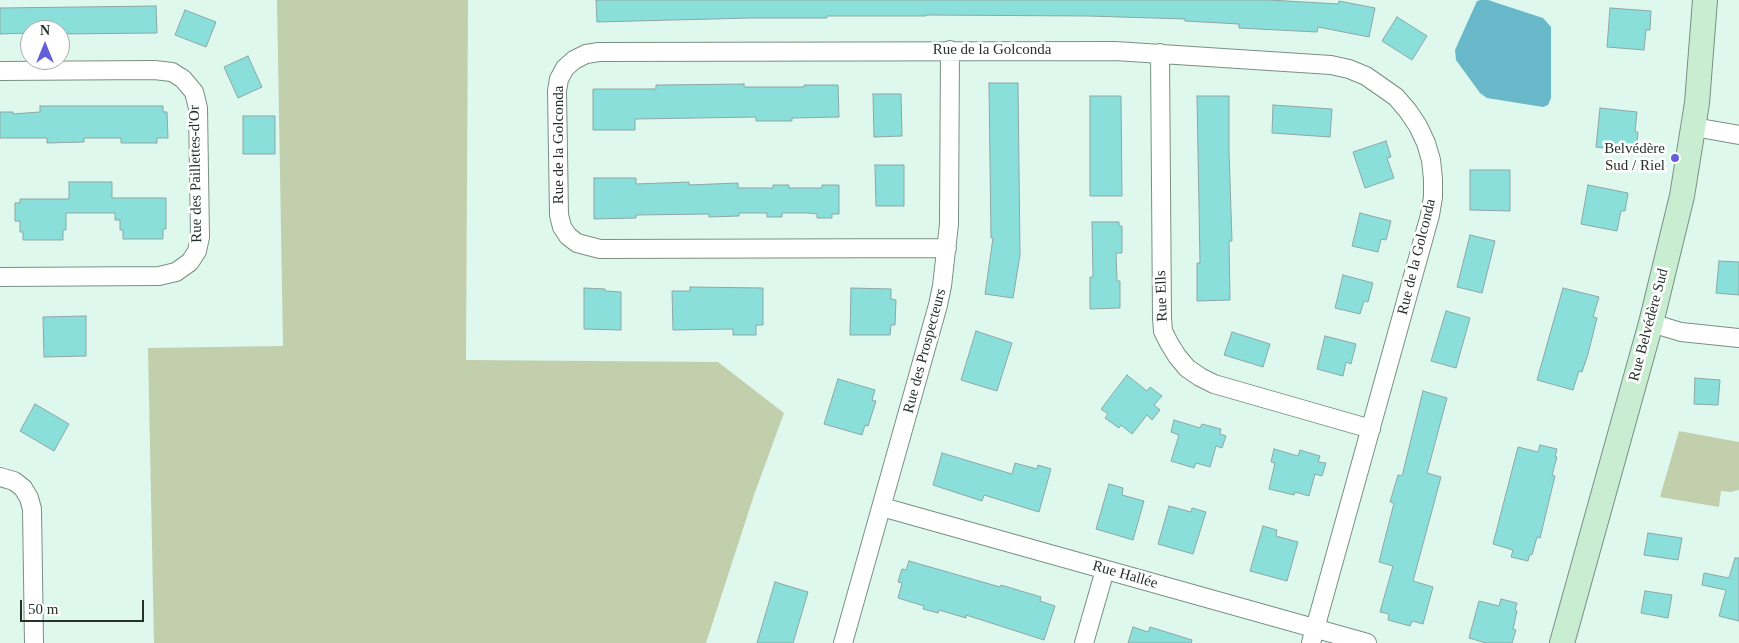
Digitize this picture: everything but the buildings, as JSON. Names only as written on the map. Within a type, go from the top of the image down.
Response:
[{"type":"street","name":"Rue Belvédère Sud","points":[[1562,643],[1651,322],[1682,196],[1694,127],[1706,0]]},
{"type":"street","name":"Rue des Prospecteurs","points":[[843,643],[938,305],[947,248],[950,50]]},
{"type":"street","name":"Rue de la Golconda","points":[[947,248],[600,249],[577,243],[568,236],[562,227],[559,215],[557,91],[559,79],[565,68],[574,60],[586,54],[599,52],[1115,51],[1331,65],[1349,69],[1366,76],[1396,97],[1418,126],[1426,143],[1431,160],[1433,197],[1314,636]]},
{"type":"street","name":"Rue Ells","points":[[1160,53],[1162,318],[1164,331],[1169,343],[1187,368],[1214,384],[1370,429]]},
{"type":"street","name":"Rue des Paillettes-d'Or","points":[[0,71],[154,70],[172,72],[183,79],[194,92],[198,108],[200,237],[197,251],[190,262],[176,272],[159,276],[0,277]]},
{"type":"street","points":[[1694,127],[1719,133],[1739,135]]},
{"type":"street","points":[[1651,322],[1681,332],[1739,338]]},
{"type":"street","points":[[0,477],[14,481],[23,488],[29,498],[32,509],[34,643]]},
{"type":"street","name":"Rue Hallée","points":[[882,507],[1105,570],[1314,636],[1367,643]]},
{"type":"street","points":[[1084,643],[1105,570]]},
{"type":"green space","points":[[277,0],[468,0],[466,360],[718,362],[784,413],[754,495],[706,643],[154,643],[148,348],[283,346]]},
{"type":"green space","points":[[1679,431],[1739,442],[1739,490],[1731,492],[1721,491],[1719,507],[1660,497]]},
{"type":"water","points":[[1488,0],[1543,18],[1551,27],[1551,98],[1548,105],[1543,107],[1487,98],[1480,93],[1456,60],[1455,50],[1477,1]]},
{"type":"place","name":"Belvédère Sud / Riel","points":[[1675,158]]}]
